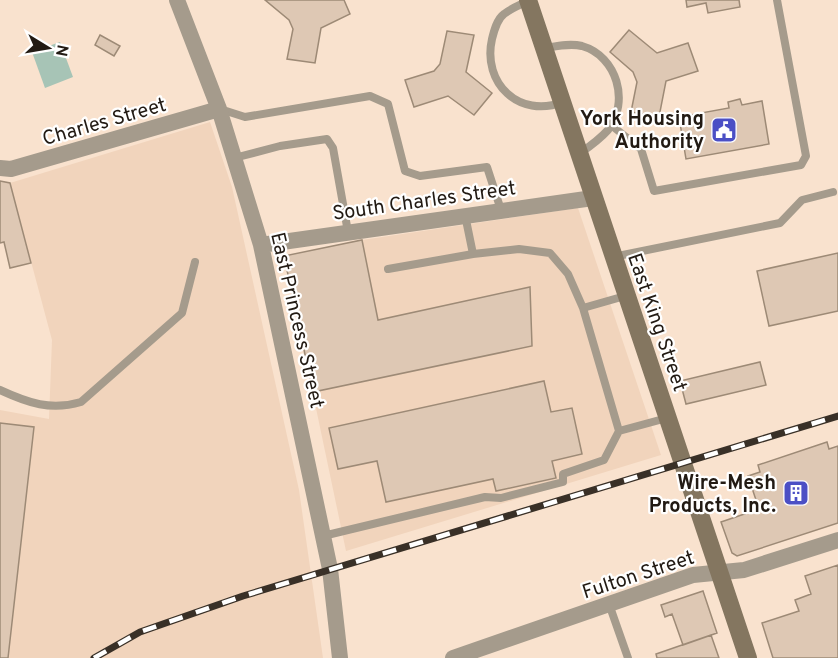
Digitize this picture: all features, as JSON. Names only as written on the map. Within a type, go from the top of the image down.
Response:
[{"type":"street","name":"East Princess Street","points":[[177,0],[219,109],[261,245],[324,536],[330,569],[338,658]]},
{"type":"street","name":"East King Street","points":[[528,0],[625,296],[748,658]]},
{"type":"street","name":"Charles Street","points":[[0,168],[11,169],[219,109]]},
{"type":"street","name":"South Charles Street","points":[[261,245],[593,198]]},
{"type":"street","name":"Fulton Street","points":[[453,658],[500,651],[609,604],[693,575],[744,570],[838,540]]},
{"type":"lane","points":[[528,0],[502,15],[494,30],[489,54],[496,79],[511,99],[530,106],[563,102]]},
{"type":"lane","points":[[611,125],[641,149],[654,190],[801,165],[806,156],[777,0]]},
{"type":"lane","points":[[545,48],[566,44],[583,46],[602,57],[615,74],[619,90],[617,111],[611,125],[579,154]]},
{"type":"lane","points":[[219,109],[245,117],[370,96],[388,104],[405,171],[420,176],[487,167],[501,210]]},
{"type":"lane","points":[[234,158],[280,147],[327,140],[333,148],[348,232]]},
{"type":"lane","points":[[612,257],[780,223],[802,200],[833,192]]},
{"type":"lane","points":[[465,215],[473,254]]},
{"type":"lane","points":[[324,536],[485,497],[501,498],[563,482],[563,474],[604,460],[619,431],[583,308],[568,274],[549,253],[519,249],[473,254],[388,269]]},
{"type":"lane","points":[[0,390],[35,404],[61,408],[81,402],[182,313],[195,262]]},
{"type":"lane","points":[[583,308],[625,296]]},
{"type":"lane","points":[[619,431],[667,418]]},
{"type":"lane","points":[[609,604],[628,658]]},
{"type":"shaded area","points":[[210,122],[232,187],[299,490],[323,658],[0,658],[0,410],[49,419],[52,340],[10,183]]},
{"type":"shaded area","points":[[578,208],[661,455],[346,551],[284,256],[362,240]]},
{"type":"green space","points":[[60,42],[73,77],[45,88],[32,52]]},
{"type":"building","points":[[265,0],[344,0],[350,14],[321,28],[315,63],[287,59],[293,29],[289,20]]},
{"type":"building","points":[[686,0],[739,0],[740,7],[708,13],[706,3],[687,7]]},
{"type":"building","points":[[629,30],[657,53],[688,43],[698,71],[666,81],[659,117],[631,112],[637,82],[633,72],[610,52]]},
{"type":"building","points":[[447,31],[474,35],[466,72],[492,93],[474,115],[448,96],[414,107],[405,80],[434,71],[440,64]]},
{"type":"building","points":[[100,35],[120,46],[114,56],[95,45]]},
{"type":"building","name":"York Housing Authority","points":[[740,99],[742,105],[762,101],[769,144],[686,159],[679,117],[729,108],[728,102]]},
{"type":"building","points":[[0,181],[10,183],[31,263],[10,268],[4,242],[0,243]]},
{"type":"building","points":[[362,240],[378,320],[530,287],[532,346],[313,392],[284,256]]},
{"type":"building","points":[[838,253],[838,311],[769,326],[757,271]]},
{"type":"building","points":[[760,362],[766,385],[686,404],[680,381]]},
{"type":"building","points":[[544,381],[551,412],[572,408],[582,454],[552,461],[556,478],[496,491],[493,479],[386,502],[377,461],[338,469],[329,428]]},
{"type":"building","points":[[0,423],[34,427],[8,658],[0,658]]},
{"type":"building","name":"Wire-Mesh Products, Inc.","points":[[827,442],[829,449],[838,446],[838,523],[737,556],[732,553],[721,522],[759,509],[748,476],[760,472],[758,465]]},
{"type":"building","points":[[838,565],[838,658],[773,658],[762,623],[799,611],[795,600],[811,594],[805,576]]},
{"type":"building","points":[[703,591],[717,633],[683,645],[672,614],[665,617],[661,605]]},
{"type":"building","points":[[711,635],[719,658],[657,658],[656,654]]},
{"type":"railway","points":[[94,658],[140,632],[243,596],[838,416]]},
{"type":"place","name":"York Housing Authority","points":[[724,130]]},
{"type":"place","name":"Wire-Mesh Products, Inc.","points":[[796,493]]}]
